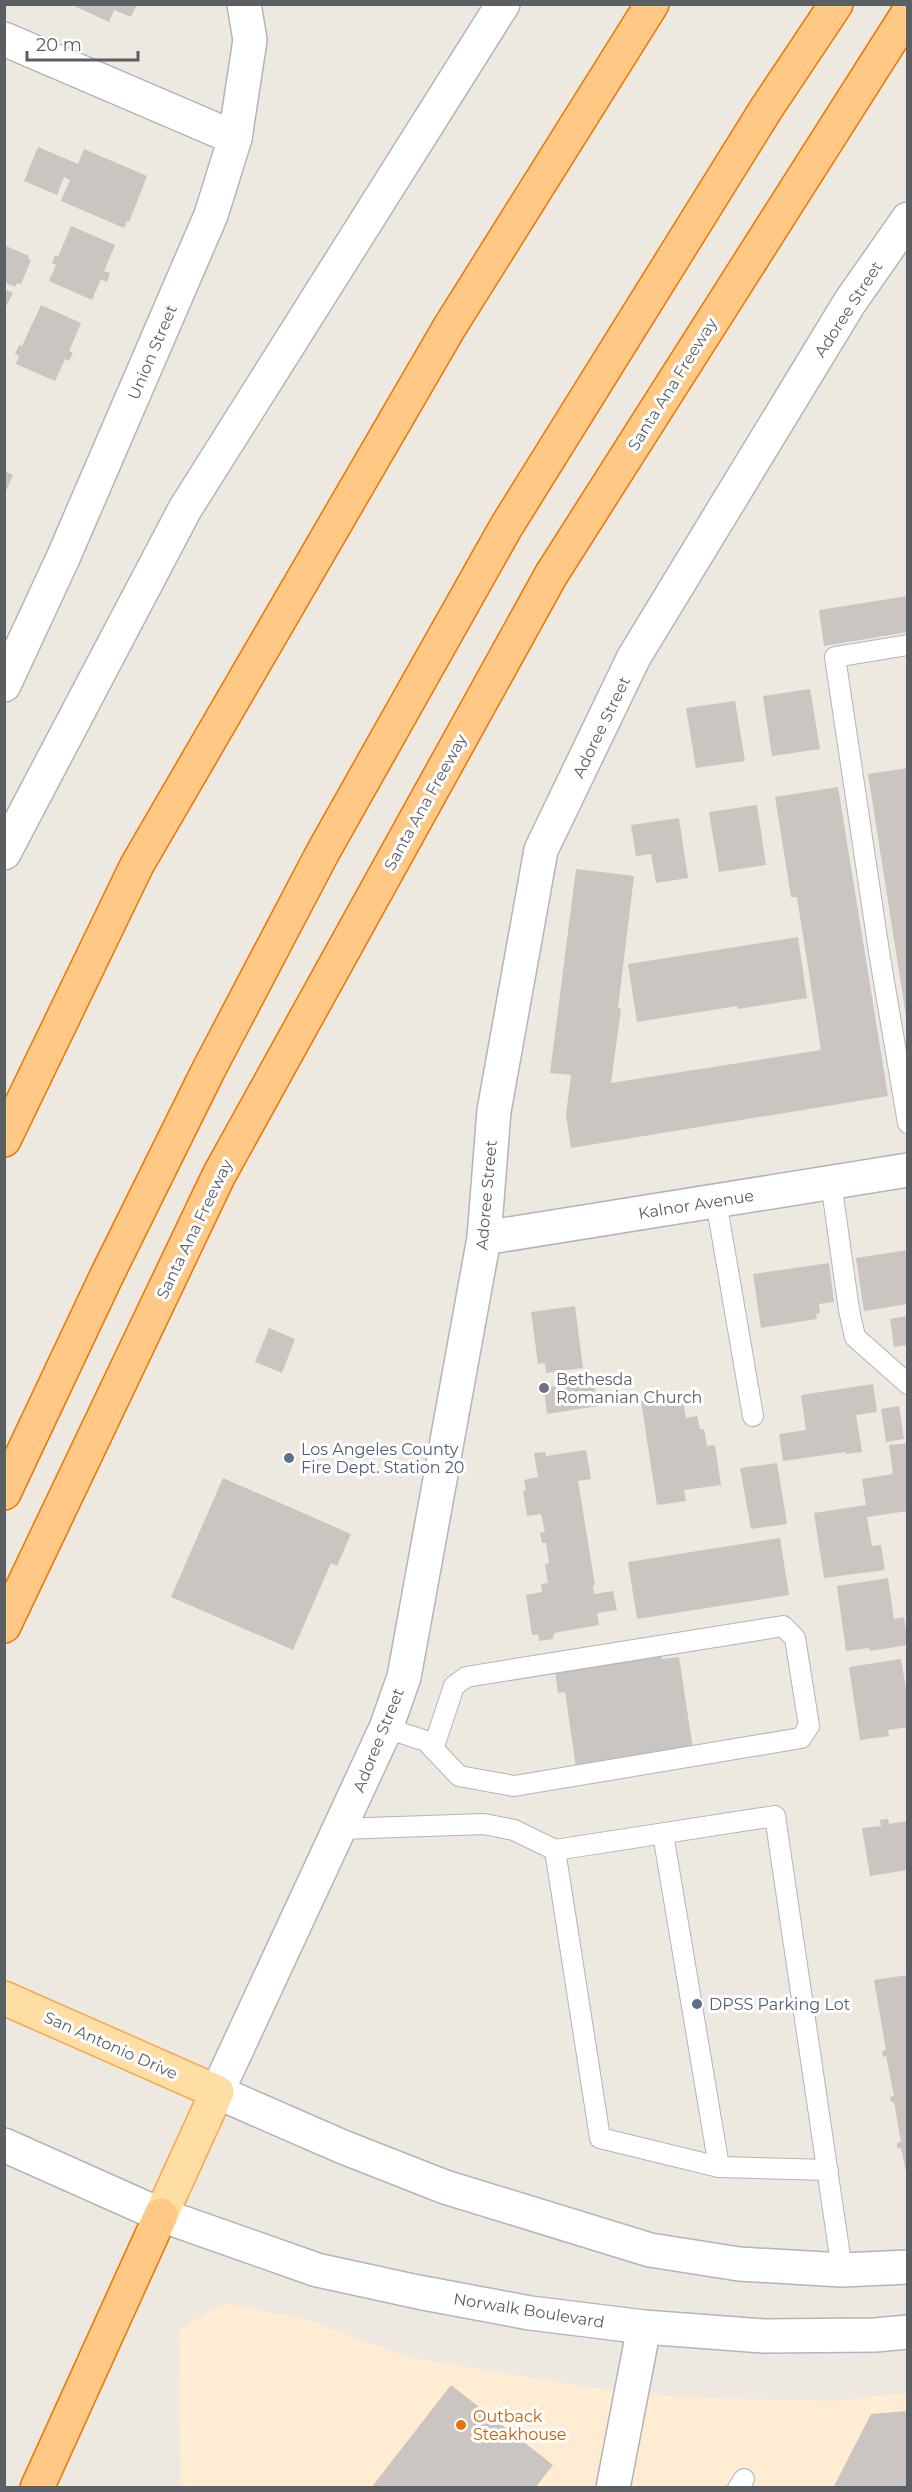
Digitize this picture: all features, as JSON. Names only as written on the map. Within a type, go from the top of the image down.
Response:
[{"type":"highway","points":[[4,1140],[137,865],[449,328],[652,4]]},
{"type":"highway","points":[[4,1493],[107,1275],[208,1071],[323,852],[506,527],[766,109],[836,4]]},
{"type":"highway","name":"Santa Ana Freeway","points":[[4,1626],[219,1175],[551,575],[908,13]]},
{"type":"highway","points":[[37,2487],[161,2215]]},
{"type":"main road","name":"Union Street","points":[[4,685],[63,558],[211,215],[235,138],[250,39],[244,4]]},
{"type":"main road","points":[[4,853],[185,509],[503,4]]},
{"type":"main road","points":[[4,39],[235,138]]},
{"type":"main road","name":"Adoree Street","points":[[161,2215],[386,1728],[404,1677],[484,1238],[494,1111],[541,850],[634,657],[850,302],[908,219]]},
{"type":"main road","name":"Kalnor Avenue","points":[[484,1238],[908,1170]]},
{"type":"main road","name":"San Antonio Drive","points":[[4,1998],[217,2092]]},
{"type":"main road","points":[[217,2092],[343,2147],[445,2187],[650,2250],[739,2264],[842,2270],[908,2266]]},
{"type":"main road","points":[[4,2145],[161,2215]]},
{"type":"main road","name":"Norwalk Boulevard","points":[[161,2215],[317,2270],[530,2313],[644,2327],[764,2336],[875,2335],[908,2332]]},
{"type":"main road","points":[[613,2487],[644,2327]]},
{"type":"lane","points":[[908,645],[836,657],[880,958],[908,1123]]},
{"type":"lane","points":[[831,1182],[855,1337],[908,1384]]},
{"type":"lane","points":[[716,1200],[753,1416]]},
{"type":"lane","points":[[386,1728],[426,1741],[433,1749],[459,1776],[514,1786],[801,1738],[808,1726],[795,1638],[783,1626],[465,1677],[454,1686],[433,1749]]},
{"type":"lane","points":[[340,1829],[484,1824],[514,1830],[555,1850],[775,1816],[842,2270]]},
{"type":"lane","points":[[663,1834],[719,2167]]},
{"type":"lane","points":[[555,1850],[600,2138],[719,2167],[828,2170]]},
{"type":"shaded area","points":[[226,2303],[308,2320],[407,2357],[593,2388],[674,2397],[833,2401],[907,2393],[907,2487],[181,2487],[179,2329]]},
{"type":"building","points":[[70,4],[137,4],[131,17],[114,10],[109,22]]},
{"type":"building","points":[[38,147],[78,164],[84,149],[147,176],[129,222],[127,221],[124,228],[61,201],[70,180],[64,177],[57,195],[24,181]]},
{"type":"building","points":[[71,226],[115,245],[104,271],[110,273],[107,282],[101,279],[92,300],[49,281],[56,265],[52,263],[55,255],[58,257]]},
{"type":"building","points":[[4,245],[29,256],[28,259],[31,260],[21,284],[17,283],[15,287],[4,282]]},
{"type":"building","points":[[4,289],[13,293],[4,310]]},
{"type":"building","points":[[41,305],[81,323],[69,351],[73,353],[69,361],[65,359],[55,381],[16,364],[19,356],[15,354],[19,345],[22,346]]},
{"type":"building","points":[[4,471],[13,475],[6,491],[4,490]]},
{"type":"building","points":[[908,596],[908,632],[824,646],[819,610]]},
{"type":"building","points":[[810,689],[820,749],[772,756],[763,696]]},
{"type":"building","points":[[735,701],[745,761],[696,768],[686,708]]},
{"type":"building","points":[[908,768],[908,1016],[906,1016],[868,774]]},
{"type":"building","points":[[838,787],[888,1096],[571,1148],[566,1115],[571,1075],[550,1073],[576,869],[634,876],[611,1083],[821,1050],[797,897],[791,897],[775,797]]},
{"type":"building","points":[[757,805],[766,865],[719,872],[709,812]]},
{"type":"building","points":[[679,818],[688,878],[656,883],[651,854],[636,856],[631,825]]},
{"type":"building","points":[[798,937],[807,998],[738,1009],[737,1006],[637,1022],[628,964]]},
{"type":"building","points":[[908,1250],[908,1304],[864,1311],[856,1258]]},
{"type":"building","points":[[829,1263],[834,1302],[819,1304],[820,1313],[816,1314],[817,1319],[761,1328],[753,1274]]},
{"type":"building","points":[[575,1306],[583,1368],[546,1373],[545,1363],[538,1364],[531,1312]]},
{"type":"building","points":[[908,1316],[908,1345],[894,1347],[890,1319]]},
{"type":"building","points":[[269,1328],[295,1339],[282,1373],[255,1362]]},
{"type":"building","points":[[593,1380],[598,1406],[547,1414],[544,1388]]},
{"type":"building","points":[[873,1384],[877,1412],[856,1415],[862,1452],[846,1454],[846,1452],[783,1461],[779,1434],[806,1430],[801,1395]]},
{"type":"building","points":[[682,1395],[686,1418],[697,1416],[700,1429],[704,1429],[707,1446],[715,1445],[721,1485],[684,1490],[686,1501],[657,1505],[641,1401]]},
{"type":"building","points":[[899,1406],[904,1439],[886,1442],[881,1409]]},
{"type":"building","points":[[908,1443],[908,1511],[867,1517],[872,1546],[881,1545],[885,1570],[824,1578],[814,1513],[866,1505],[862,1479],[893,1474],[889,1445]]},
{"type":"building","points":[[586,1450],[591,1479],[578,1481],[595,1585],[593,1585],[594,1594],[613,1591],[617,1610],[597,1613],[599,1625],[554,1633],[553,1639],[539,1641],[538,1635],[532,1635],[526,1595],[542,1592],[541,1584],[548,1583],[545,1564],[549,1563],[546,1543],[542,1543],[540,1533],[545,1532],[541,1514],[527,1516],[523,1491],[526,1490],[524,1480],[538,1477],[534,1453],[545,1452],[546,1456]]},
{"type":"building","points":[[777,1463],[787,1524],[751,1529],[740,1468]]},
{"type":"building","points":[[223,1478],[351,1534],[337,1566],[331,1563],[293,1650],[171,1597]]},
{"type":"building","points":[[780,1538],[789,1595],[637,1619],[628,1562]]},
{"type":"building","points":[[888,1578],[894,1619],[904,1617],[908,1645],[870,1651],[869,1648],[846,1651],[837,1586]]},
{"type":"building","points":[[661,1653],[662,1659],[679,1657],[693,1749],[577,1774],[565,1692],[558,1693],[555,1669]]},
{"type":"building","points":[[901,1659],[908,1700],[908,1727],[888,1730],[889,1736],[860,1740],[849,1667]]},
{"type":"building","points":[[888,1819],[889,1824],[908,1821],[908,1870],[870,1876],[862,1828],[881,1826],[880,1820]]},
{"type":"building","points":[[908,1975],[908,2172],[906,2172],[901,2148],[897,2148],[897,2143],[901,2142],[894,2102],[891,2102],[890,2097],[894,2096],[886,2056],[883,2057],[882,2051],[886,2050],[874,1980]]},
{"type":"building","name":"Outback Steakhouse","points":[[451,2385],[553,2465],[535,2488],[371,2488]]},
{"type":"building","points":[[908,2411],[908,2488],[833,2488],[871,2414]]},
{"type":"place","name":"Bethesda Romanian Church","points":[[544,1388]]},
{"type":"place","name":"Los Angeles County Fire Dept. Station 20","points":[[289,1458]]},
{"type":"place","name":"DPSS Parking Lot","points":[[697,2004]]},
{"type":"place","name":"Outback Steakhouse","points":[[461,2425]]}]
